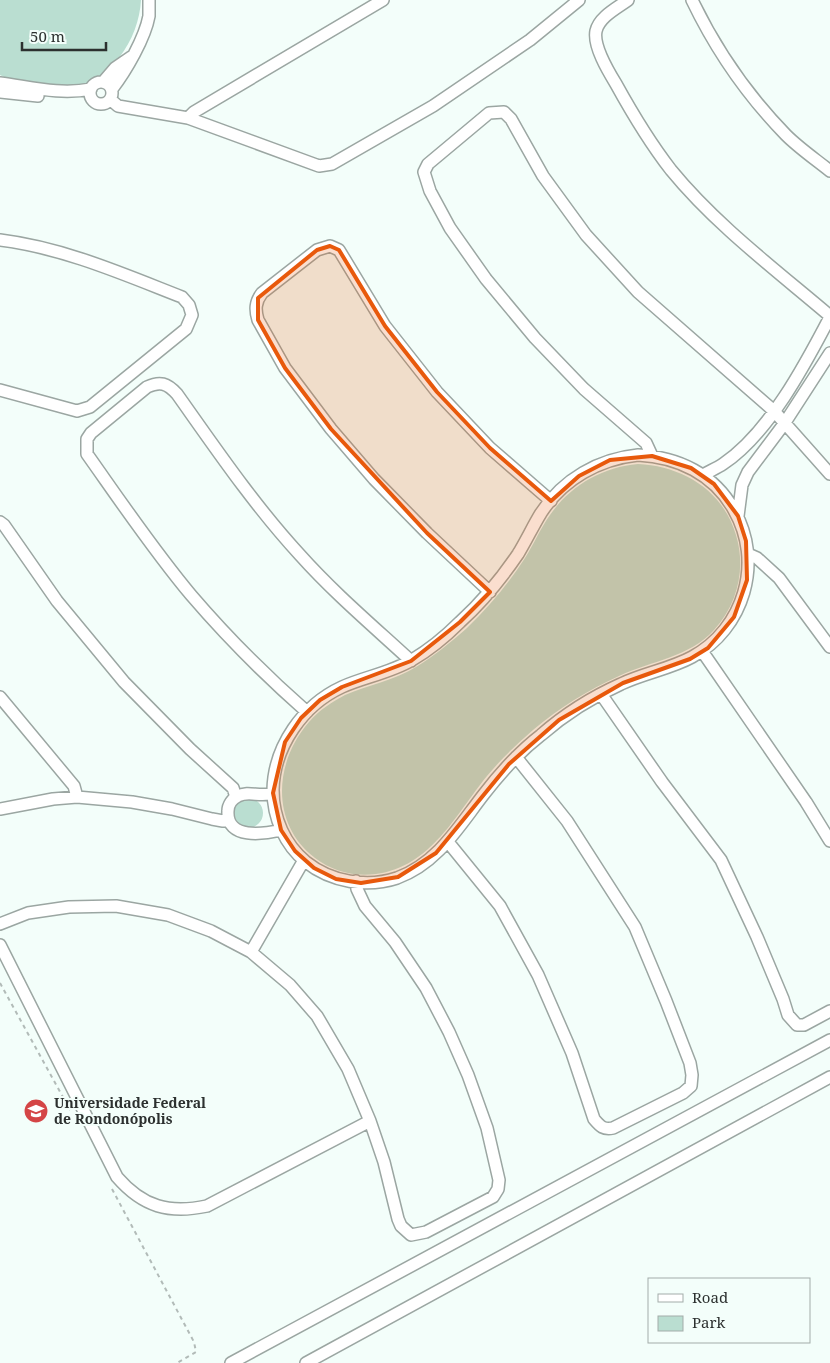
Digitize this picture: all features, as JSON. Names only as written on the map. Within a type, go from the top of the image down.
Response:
[{"type":"street","points":[[91,93],[96,103],[104,105],[109,90],[122,76],[133,56],[149,16],[148,0]]},
{"type":"street","points":[[188,118],[194,112],[383,0]]},
{"type":"street","points":[[0,92],[79,99],[91,93],[96,83],[109,90],[118,106],[188,118],[319,166],[325,166],[332,164],[433,106],[530,40],[579,0]]},
{"type":"street","points":[[628,0],[605,17],[598,25],[596,34],[604,64],[634,117],[672,170],[706,207],[747,246],[830,316],[804,364],[774,411],[745,445],[723,464],[703,475]]},
{"type":"street","points":[[692,0],[721,54],[753,100],[787,136],[830,172]]},
{"type":"street","points":[[0,83],[45,91],[80,91],[91,93]]},
{"type":"street","points":[[652,456],[646,443],[584,388],[535,338],[486,279],[450,228],[430,191],[424,172],[428,164],[489,113],[504,112],[511,119],[544,176],[586,235],[638,292],[774,411],[830,474]]},
{"type":"street","points":[[0,240],[21,243],[97,263],[182,298],[188,305],[192,315],[186,329],[90,407],[82,411],[0,390]]},
{"type":"street","points":[[490,592],[427,533],[374,479],[331,429],[285,368],[258,320],[255,312],[258,298],[317,250],[330,246],[339,250],[386,326],[437,392],[490,448],[551,500]]},
{"type":"street","points":[[738,516],[742,484],[748,472],[784,424],[830,353]]},
{"type":"street","points":[[307,712],[253,662],[192,596],[141,532],[87,454],[87,439],[91,433],[147,387],[155,383],[162,383],[171,387],[177,394],[223,460],[299,555],[341,598],[411,661]]},
{"type":"street","points":[[652,456],[679,462],[703,475],[723,494],[738,516],[748,554],[747,580],[740,606],[727,628],[713,643],[690,659],[645,674],[601,694],[560,720],[516,757],[495,780],[448,842],[424,863],[398,877],[374,883],[361,883],[330,876],[314,868],[304,860],[291,846],[282,830],[274,806],[273,781],[280,755],[292,730],[307,712],[320,700],[342,687],[411,661],[450,631],[490,592],[518,554],[541,512],[551,500],[568,484],[599,464],[624,457],[652,456]]},
{"type":"street","points":[[0,522],[57,601],[124,682],[190,749],[233,788],[236,797]]},
{"type":"street","points":[[748,554],[758,558],[778,578],[830,647]]},
{"type":"street","points":[[702,651],[830,840]]},
{"type":"street","points":[[601,694],[662,782],[721,860],[757,936],[788,1014],[797,1025],[804,1025],[830,1011]]},
{"type":"street","points":[[0,697],[74,786],[77,797]]},
{"type":"street","points":[[448,842],[500,906],[538,976],[572,1052],[594,1119],[600,1126],[606,1129],[613,1128],[682,1093],[691,1086],[690,1063],[634,927],[567,822],[516,757]]},
{"type":"street","points":[[273,794],[262,796],[249,793],[236,797],[229,807],[229,820],[232,825],[242,832],[254,834],[282,830]]},
{"type":"street","points":[[0,809],[53,799],[77,797],[132,802],[218,820],[229,820]]},
{"type":"street","points":[[251,952],[304,860]]},
{"type":"street","points":[[0,924],[28,913],[68,907],[116,906],[168,915],[211,931],[251,952],[290,985],[317,1016],[348,1069],[370,1121],[384,1162],[398,1219],[401,1226],[411,1235],[426,1232],[492,1197],[498,1189],[499,1180],[487,1128],[468,1075],[449,1032],[426,988],[395,942],[365,906],[357,889],[356,881]]},
{"type":"street","points":[[0,945],[118,1177],[137,1197],[157,1207],[172,1210],[189,1210],[207,1206],[370,1121]]},
{"type":"street","points":[[231,1363],[830,1040]]},
{"type":"street","points":[[306,1363],[830,1077]]},
{"type":"highlighted area","points":[[330,246],[339,250],[385,326],[437,392],[490,448],[551,501],[579,476],[610,460],[652,456],[691,468],[714,484],[738,516],[746,541],[747,580],[734,617],[708,648],[690,659],[623,683],[559,720],[509,764],[436,853],[398,877],[361,883],[336,879],[314,868],[295,851],[281,830],[273,793],[285,742],[301,718],[320,700],[342,687],[411,661],[460,622],[490,592],[427,533],[331,429],[285,368],[258,320],[258,298],[317,250]]},
{"type":"green space","points":[[0,0],[141,0],[135,30],[120,57],[109,69],[97,78],[83,84],[68,88],[56,88],[18,82],[0,75]]},
{"type":"green space","points":[[638,464],[670,470],[685,475],[699,483],[711,493],[730,519],[739,547],[740,573],[738,585],[729,609],[714,630],[694,646],[682,652],[631,671],[596,687],[543,722],[521,741],[487,776],[441,837],[412,861],[395,869],[376,874],[360,875],[336,870],[315,858],[300,844],[290,828],[284,811],[282,792],[289,755],[297,738],[309,722],[321,710],[345,695],[408,672],[442,649],[483,612],[512,577],[550,515],[567,495],[600,474],[612,469]]},
{"type":"green space","points":[[248,798],[259,802],[263,813],[259,824],[248,828],[237,824],[233,813],[237,802]]},
{"type":"place","name":"Universidade Federal de Rondonópolis","points":[[36,1111]]}]
